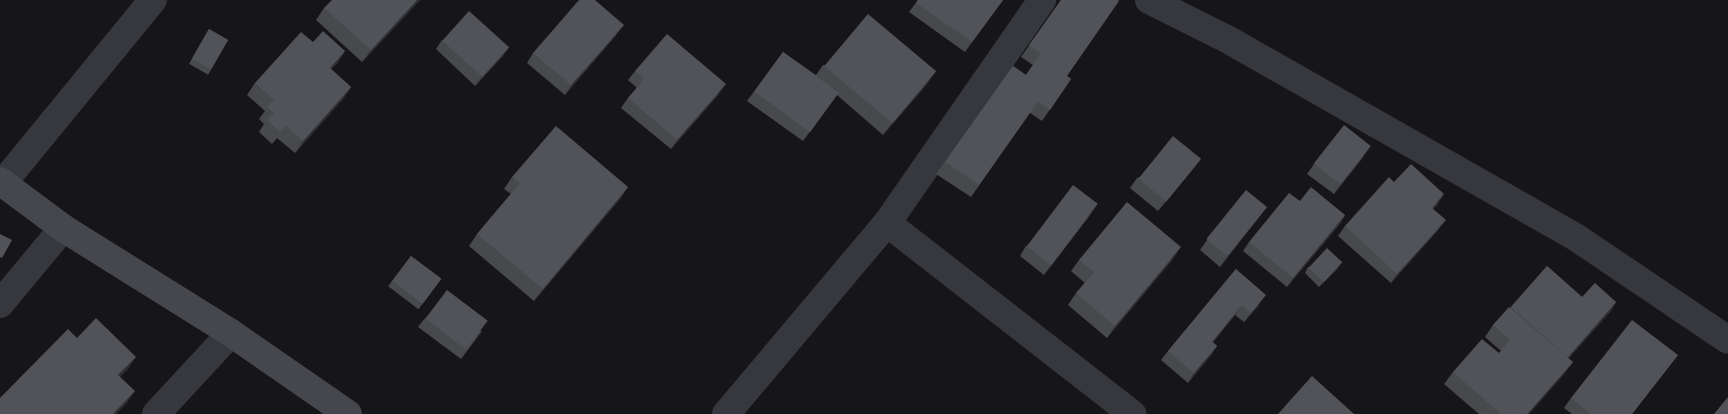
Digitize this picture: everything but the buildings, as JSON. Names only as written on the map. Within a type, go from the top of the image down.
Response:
[{"type":"street","points":[[153,0],[1,182],[64,228],[231,333],[348,414]]},
{"type":"street","points":[[726,414],[887,223],[1042,0]]},
{"type":"street","points":[[1149,0],[1228,39],[1577,238],[1728,340]]},
{"type":"street","points":[[887,223],[1132,414]]},
{"type":"street","points":[[0,304],[64,228]]},
{"type":"street","points":[[156,414],[231,333]]}]
